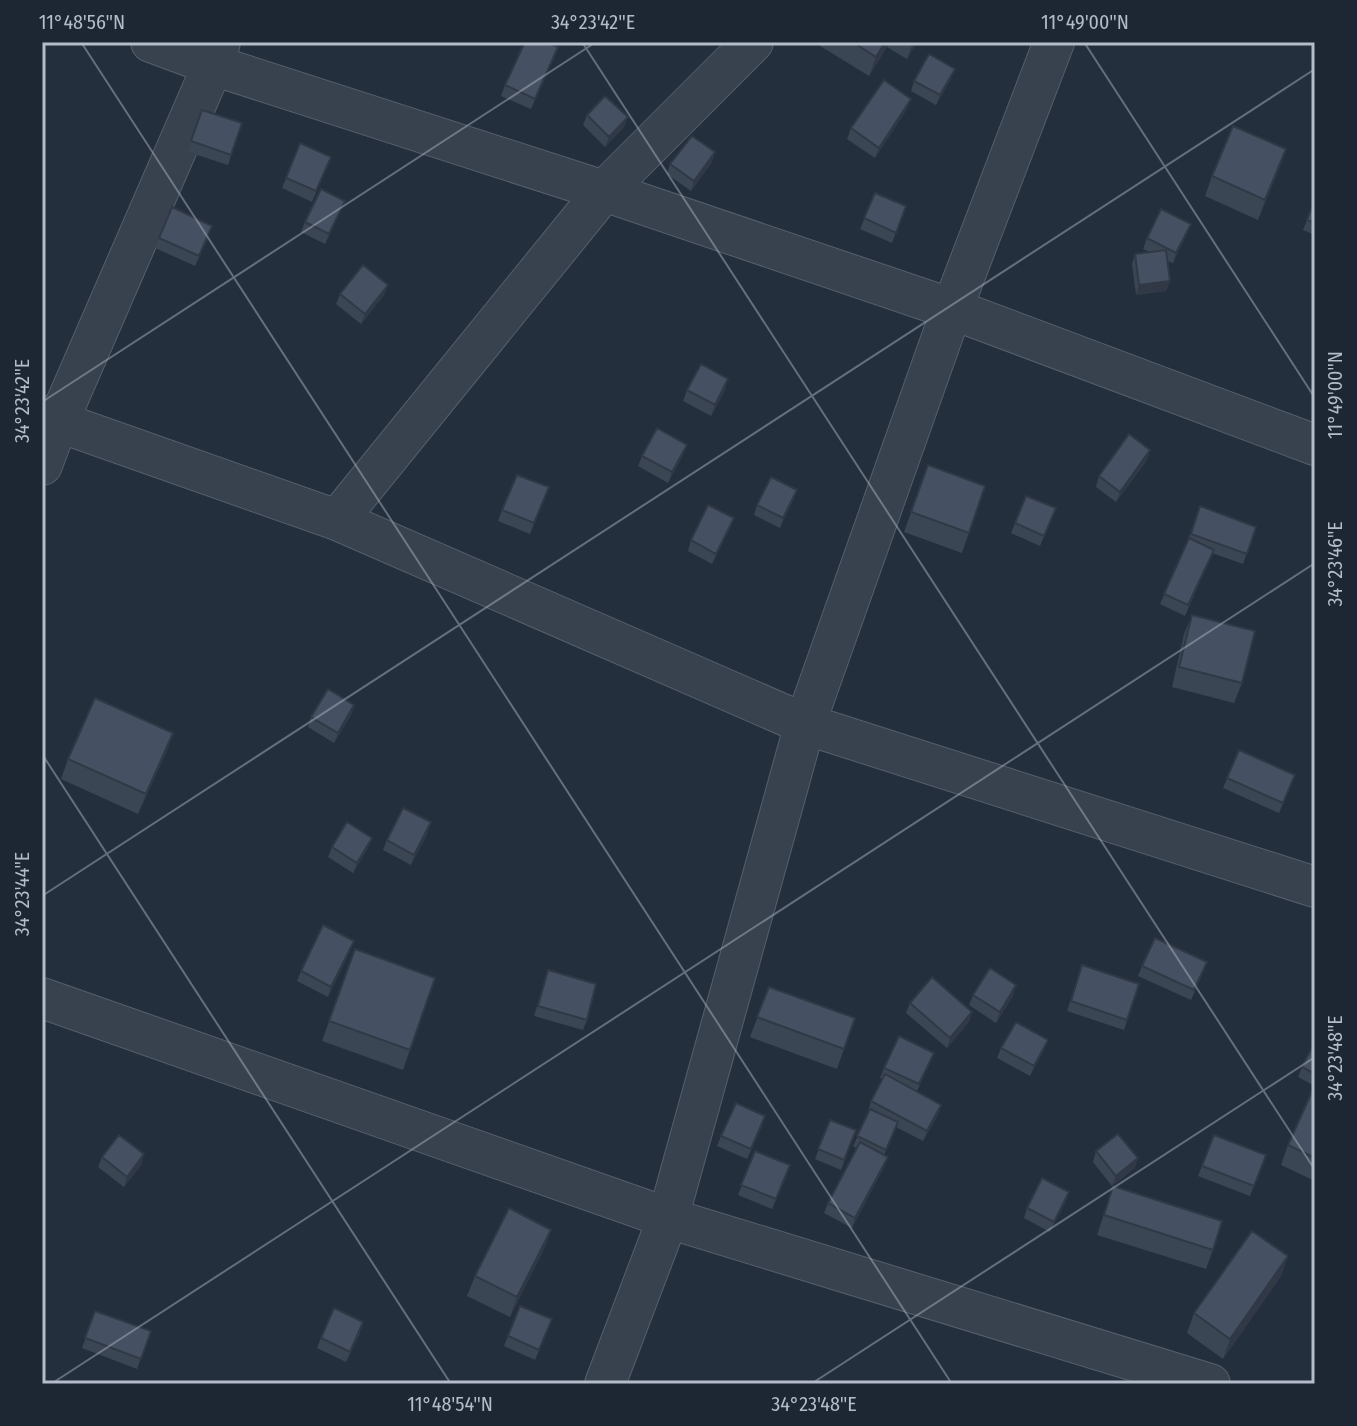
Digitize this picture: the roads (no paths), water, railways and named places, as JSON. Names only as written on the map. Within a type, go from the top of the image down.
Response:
[{"type":"street","points":[[151,42],[216,54],[604,191],[952,309],[1315,445]]},
{"type":"street","points":[[337,520],[604,191],[753,42]]},
{"type":"street","points":[[605,1384],[668,1218],[805,724],[952,309],[1054,42]]},
{"type":"street","points":[[42,465],[50,419],[216,54]]},
{"type":"street","points":[[50,419],[337,520],[805,724],[1315,887]]},
{"type":"street","points":[[42,998],[668,1218],[1210,1384]]}]
